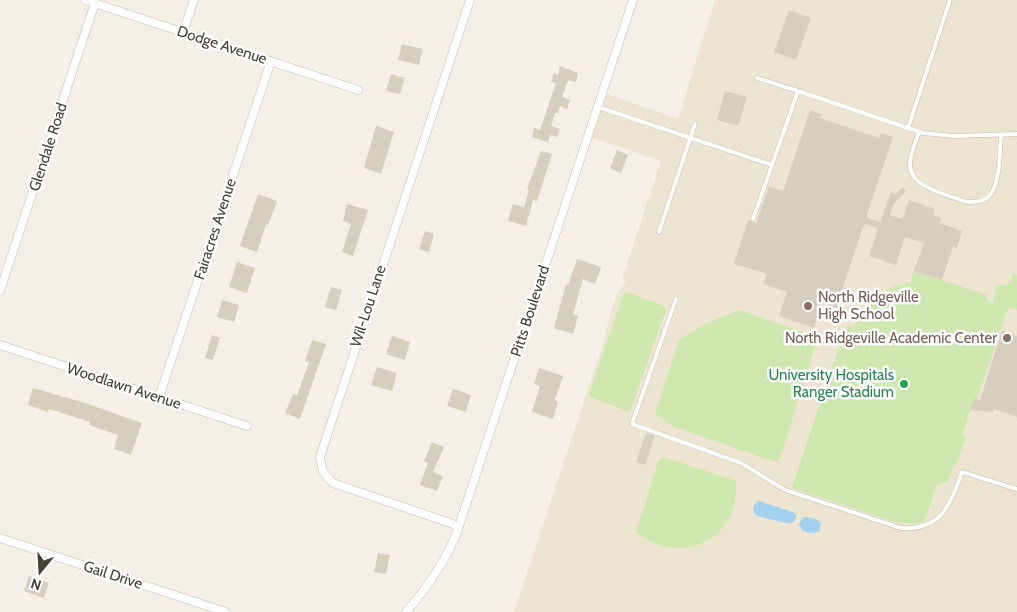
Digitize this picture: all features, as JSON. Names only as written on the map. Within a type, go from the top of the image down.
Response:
[{"type":"street","name":"Dodge Avenue","points":[[85,0],[358,90]]},
{"type":"street","points":[[183,32],[194,0]]},
{"type":"street","name":"Wil-Lou Lane","points":[[459,526],[333,483],[323,472],[320,457],[470,0]]},
{"type":"street","name":"Pitts Boulevard","points":[[406,612],[440,569],[459,526],[633,0]]},
{"type":"street","name":"Glendale Road","points":[[0,291],[95,3]]},
{"type":"street","name":"Fairacres Avenue","points":[[159,398],[271,61]]},
{"type":"street","name":"Woodlawn Avenue","points":[[0,345],[247,426]]},
{"type":"street","name":"Gail Drive","points":[[0,538],[226,612]]},
{"type":"lane","points":[[908,128],[950,0]]},
{"type":"lane","points":[[757,78],[919,132],[948,136],[1017,134]]},
{"type":"lane","points":[[753,219],[798,91]]},
{"type":"lane","points":[[598,107],[772,165]]},
{"type":"lane","points":[[660,232],[695,124]]},
{"type":"lane","points":[[919,132],[910,164],[914,178],[924,186],[967,202],[986,198],[994,190],[1001,134]]},
{"type":"lane","points":[[676,299],[632,424],[741,463],[785,490],[901,528],[922,526],[940,516],[950,503],[962,472],[1017,489]]},
{"type":"shaded area","name":"North Ridgeville High School","points":[[715,0],[1017,0],[1017,612],[514,612],[605,338],[616,296],[626,281],[622,279],[661,161],[592,138],[607,94],[678,119]]},
{"type":"green space","name":"University Hospitals Ranger Stadium","points":[[914,271],[987,295],[987,300],[993,303],[996,285],[1007,285],[1013,273],[1017,275],[1017,310],[1008,308],[977,399],[974,399],[962,435],[966,436],[956,466],[954,465],[949,480],[936,487],[925,521],[914,524],[896,522],[792,488],[846,326],[854,328],[863,311],[875,297],[891,288],[910,283]]},
{"type":"green space","points":[[627,292],[664,306],[666,310],[631,409],[627,411],[590,397],[589,393],[624,293]]},
{"type":"green space","points":[[739,310],[818,337],[780,458],[775,462],[674,427],[655,414],[679,340],[704,324]]},
{"type":"green space","points":[[664,457],[736,481],[735,501],[732,512],[714,536],[703,543],[690,547],[662,546],[649,541],[636,532],[659,460]]},
{"type":"water","points":[[759,501],[793,512],[796,514],[796,519],[790,524],[757,516],[754,513],[753,507]]},
{"type":"water","points":[[802,518],[816,519],[821,523],[819,532],[803,531],[799,525]]},
{"type":"building","points":[[789,10],[811,18],[796,60],[774,52]]},
{"type":"building","points":[[402,44],[423,49],[419,65],[398,60]]},
{"type":"building","points":[[560,66],[578,73],[576,82],[568,80],[562,97],[570,100],[567,109],[560,106],[558,113],[555,113],[551,126],[560,129],[557,137],[550,135],[548,142],[532,137],[534,128],[540,130],[556,83],[551,82],[554,73],[558,75]]},
{"type":"building","points":[[391,74],[405,78],[400,94],[386,91]]},
{"type":"building","points":[[725,91],[747,97],[738,126],[717,120]]},
{"type":"building","points":[[810,110],[822,114],[820,118],[879,138],[881,133],[893,137],[867,218],[880,222],[891,192],[895,194],[903,187],[906,191],[894,203],[890,215],[902,219],[909,200],[935,209],[933,215],[941,218],[940,223],[962,231],[957,248],[953,247],[942,280],[914,271],[924,243],[905,237],[896,265],[869,256],[878,228],[865,224],[840,296],[843,297],[839,309],[822,303],[814,328],[779,316],[787,292],[763,284],[767,274],[734,264],[748,220],[756,223],[769,186],[783,191]]},
{"type":"building","points":[[376,126],[394,132],[381,174],[364,168]]},
{"type":"building","points":[[617,150],[628,155],[621,173],[610,168]]},
{"type":"building","points":[[541,151],[552,154],[537,201],[533,200],[526,226],[508,221],[513,204],[524,207],[529,190],[527,189]]},
{"type":"building","points":[[258,194],[277,201],[268,225],[266,224],[257,252],[240,246]]},
{"type":"building","points":[[347,204],[368,210],[353,256],[342,252],[351,224],[343,221]]},
{"type":"building","points":[[425,231],[434,234],[429,252],[419,249]]},
{"type":"building","points":[[577,259],[601,267],[595,284],[583,279],[573,314],[578,316],[573,334],[554,328],[566,284],[568,285]]},
{"type":"building","points":[[237,262],[255,268],[247,293],[229,287]]},
{"type":"building","points":[[331,287],[342,290],[336,310],[325,307]]},
{"type":"building","points":[[222,300],[239,305],[234,322],[217,317]]},
{"type":"building","points":[[1002,330],[1017,336],[1017,417],[994,409],[993,412],[970,410],[974,398],[980,400]]},
{"type":"building","points":[[212,335],[220,338],[213,360],[205,358]]},
{"type":"building","points":[[392,336],[410,342],[405,360],[386,354]]},
{"type":"building","points":[[312,340],[326,344],[300,419],[285,413],[293,394],[297,395],[309,362],[305,361]]},
{"type":"building","points":[[377,367],[397,373],[392,391],[371,385]]},
{"type":"building","points":[[539,368],[563,376],[555,400],[558,402],[553,419],[532,412],[540,386],[534,384]]},
{"type":"building","points":[[33,388],[85,403],[142,423],[131,455],[114,449],[118,435],[89,425],[90,422],[49,409],[48,412],[28,405]]},
{"type":"building","points":[[453,389],[471,395],[466,412],[447,406]]},
{"type":"building","points":[[646,433],[655,436],[645,465],[636,462]]},
{"type":"building","points":[[432,442],[444,447],[433,472],[443,476],[437,491],[420,485],[428,463],[424,461]]},
{"type":"building","points":[[378,553],[390,555],[386,574],[374,572]]},
{"type":"building","points":[[29,576],[49,583],[44,598],[24,591]]},
{"type":"place","name":"North Ridgeville High School","points":[[808,306]]},
{"type":"place","name":"North Ridgeville Academic Center","points":[[1007,338]]},
{"type":"place","name":"University Hospitals Ranger Stadium","points":[[904,384]]}]
